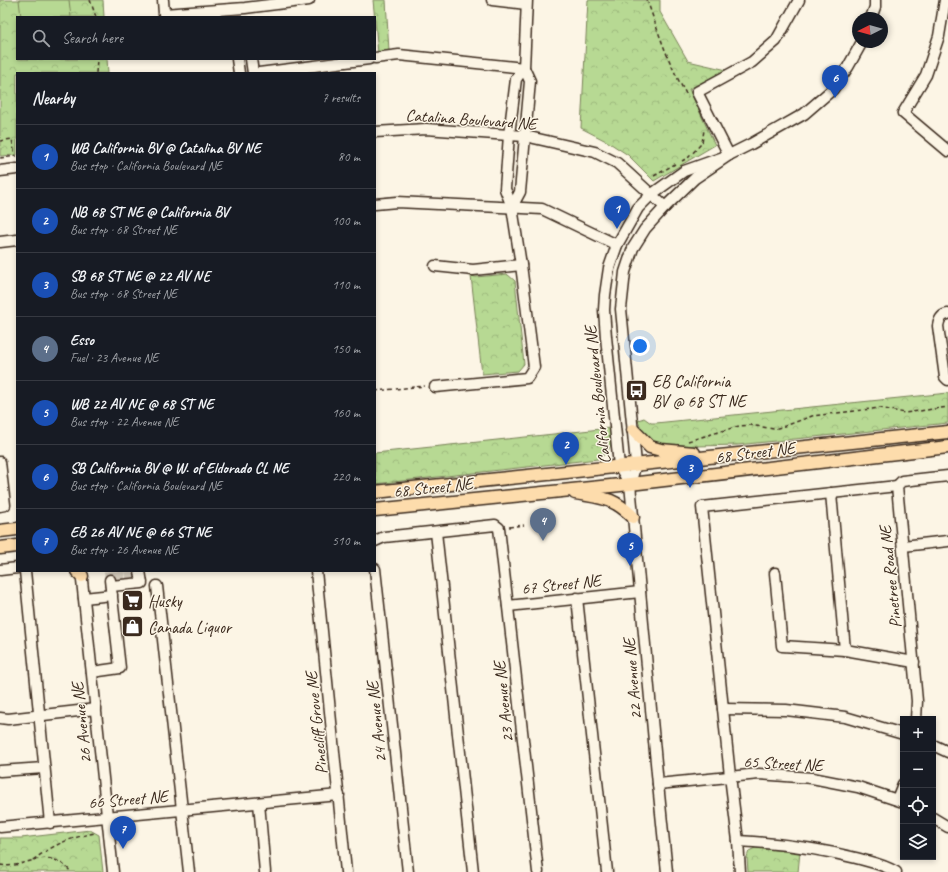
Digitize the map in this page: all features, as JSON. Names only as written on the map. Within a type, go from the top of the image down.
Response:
[{"type":"main road","points":[[633,430],[650,447],[661,450],[715,456]]},
{"type":"main road","name":"68 Street NE","points":[[376,492],[948,432]]},
{"type":"main road","name":"68 Street NE","points":[[376,510],[630,484],[948,447]]},
{"type":"main road","points":[[560,490],[613,501],[625,509],[633,518]]},
{"type":"main road","points":[[0,531],[16,529]]},
{"type":"main road","points":[[0,548],[16,546]]},
{"type":"street","points":[[163,0],[164,14],[245,13],[309,0]]},
{"type":"street","points":[[492,0],[526,2],[524,68],[530,81],[520,192],[512,207]]},
{"type":"street","points":[[730,155],[697,92],[752,62],[776,41],[799,0]]},
{"type":"street","points":[[873,12],[875,0]]},
{"type":"street","points":[[945,0],[939,36],[926,75],[903,114],[948,151]]},
{"type":"street","name":"California Boulevard NE","points":[[630,484],[636,464],[621,309],[625,272],[633,248],[645,229],[695,178],[730,155],[804,114],[833,89],[859,48]]},
{"type":"street","points":[[376,58],[399,55],[524,68]]},
{"type":"street","points":[[237,60],[238,72]]},
{"type":"street","points":[[252,60],[253,72]]},
{"type":"street","points":[[267,72],[361,60]]},
{"type":"street","points":[[435,387],[527,378],[534,368],[512,207],[505,188],[509,135],[516,80],[524,68]]},
{"type":"street","name":"Catalina Boulevard NE","points":[[376,132],[426,129],[525,136],[595,152],[617,163],[665,207]]},
{"type":"street","name":"California Boulevard NE","points":[[630,484],[619,466],[604,310],[609,268],[617,245],[638,208],[652,194],[684,171],[730,155]]},
{"type":"street","points":[[0,171],[16,169]]},
{"type":"street","points":[[376,204],[397,202],[542,209],[617,245]]},
{"type":"street","points":[[0,242],[16,240]]},
{"type":"street","points":[[435,266],[473,270],[521,265]]},
{"type":"street","points":[[947,314],[939,320],[938,326],[944,377],[948,380]]},
{"type":"street","points":[[0,462],[5,505],[0,506]]},
{"type":"street","points":[[740,872],[738,841],[722,709],[702,507],[896,486],[902,481],[948,476]]},
{"type":"street","name":"22 Avenue NE","points":[[630,484],[667,872]]},
{"type":"street","name":"Pinetree Road NE","points":[[896,486],[914,662],[917,701],[916,716]]},
{"type":"street","points":[[831,493],[845,650]]},
{"type":"street","points":[[376,541],[384,537],[495,525],[503,528]]},
{"type":"street","name":"23 Avenue NE","points":[[503,528],[508,606],[538,872]]},
{"type":"street","points":[[436,532],[473,872]]},
{"type":"street","points":[[903,546],[948,541]]},
{"type":"street","points":[[0,570],[16,568]]},
{"type":"street","points":[[25,572],[50,823]]},
{"type":"street","points":[[84,598],[114,585],[130,581],[142,583],[140,572]]},
{"type":"street","name":"Pinecliff Grove NE","points":[[316,572],[346,872]]},
{"type":"street","name":"24 Avenue NE","points":[[375,572],[408,872]]},
{"type":"street","name":"26 Avenue NE","points":[[80,573],[84,598],[113,872]]},
{"type":"street","points":[[774,573],[782,646],[845,650],[914,662]]},
{"type":"street","points":[[92,672],[120,668],[114,585]]},
{"type":"street","points":[[157,586],[188,872]]},
{"type":"street","name":"67 Street NE","points":[[508,606],[640,592]]},
{"type":"street","points":[[577,598],[607,872]]},
{"type":"street","points":[[0,718],[8,719],[96,709]]},
{"type":"street","points":[[722,709],[786,710],[846,717],[900,733]]},
{"type":"street","points":[[936,746],[948,752]]},
{"type":"street","points":[[0,771],[44,768]]},
{"type":"street","name":"65 Street NE","points":[[658,784],[760,774],[812,778],[858,787],[900,801]]},
{"type":"street","name":"66 Street NE","points":[[0,827],[339,795]]},
{"type":"street","points":[[259,803],[265,872]]},
{"type":"street","points":[[936,820],[948,827]]},
{"type":"street","points":[[738,841],[776,843],[828,851],[887,866],[896,872]]},
{"type":"path","points":[[90,0],[96,16]]},
{"type":"path","points":[[647,0],[667,57],[676,78],[688,98]]},
{"type":"path","points":[[96,72],[97,60]]},
{"type":"path","points":[[682,161],[689,157],[702,143],[705,128]]},
{"type":"path","points":[[0,141],[12,139],[16,156],[0,158]]},
{"type":"path","points":[[654,176],[675,164]]},
{"type":"path","points":[[376,391],[425,386],[435,387]]},
{"type":"path","points":[[684,441],[706,437],[724,429],[739,426],[750,425],[774,429],[812,416],[880,408],[905,413],[948,407]]},
{"type":"path","points":[[503,528],[524,525]]},
{"type":"path","points":[[33,860],[60,842],[95,833]]},
{"type":"path","points":[[0,865],[18,865],[42,858],[54,860],[65,865],[71,872]]},
{"type":"green space","points":[[0,0],[103,0],[104,16],[16,16],[16,60],[107,60],[108,72],[16,72],[16,155],[0,156]]},
{"type":"green space","points":[[19,0],[69,0],[71,16],[21,16]]},
{"type":"green space","points":[[373,0],[386,0],[389,51],[378,53],[376,16],[375,16]]},
{"type":"green space","points":[[588,0],[660,0],[660,12],[688,61],[727,70],[689,89],[715,145],[654,181],[628,155],[608,142],[581,128]]},
{"type":"green space","points":[[507,274],[515,281],[524,364],[518,371],[482,374],[471,276],[476,277]]},
{"type":"green space","points":[[948,393],[948,423],[737,445],[697,446],[655,443],[643,434],[638,420],[644,418],[651,423],[656,423]]},
{"type":"green space","points":[[610,428],[611,438],[610,446],[606,453],[598,459],[376,484],[376,453]]},
{"type":"green space","points":[[90,830],[99,835],[103,872],[0,872],[0,838],[21,838]]},
{"type":"green space","points":[[755,848],[800,852],[798,872],[748,872],[747,857],[749,851]]},
{"type":"tunnel","points":[[109,572],[110,580]]},
{"type":"tunnel","points":[[119,572],[119,579]]},
{"type":"tunnel","points":[[129,572],[130,578]]},
{"type":"place","name":"SB California BV @ W. of Eldorado CL NE","points":[[835,98]]},
{"type":"place","name":"WB California BV @ Catalina BV NE","points":[[617,229]]},
{"type":"place","name":"EB California BV @ 68 ST NE","points":[[637,391]]},
{"type":"place","name":"NB 68 ST NE @ California BV","points":[[566,465]]},
{"type":"place","name":"SB 68 ST NE @ 22 AV NE","points":[[690,488]]},
{"type":"place","name":"Esso","points":[[543,541]]},
{"type":"place","name":"WB 22 AV NE @ 68 ST NE","points":[[630,566]]},
{"type":"place","name":"Husky","points":[[133,601]]},
{"type":"place","name":"Canada Liquor","points":[[133,627]]},
{"type":"place","name":"EB 26 AV NE @ 66 ST NE","points":[[123,849]]}]
